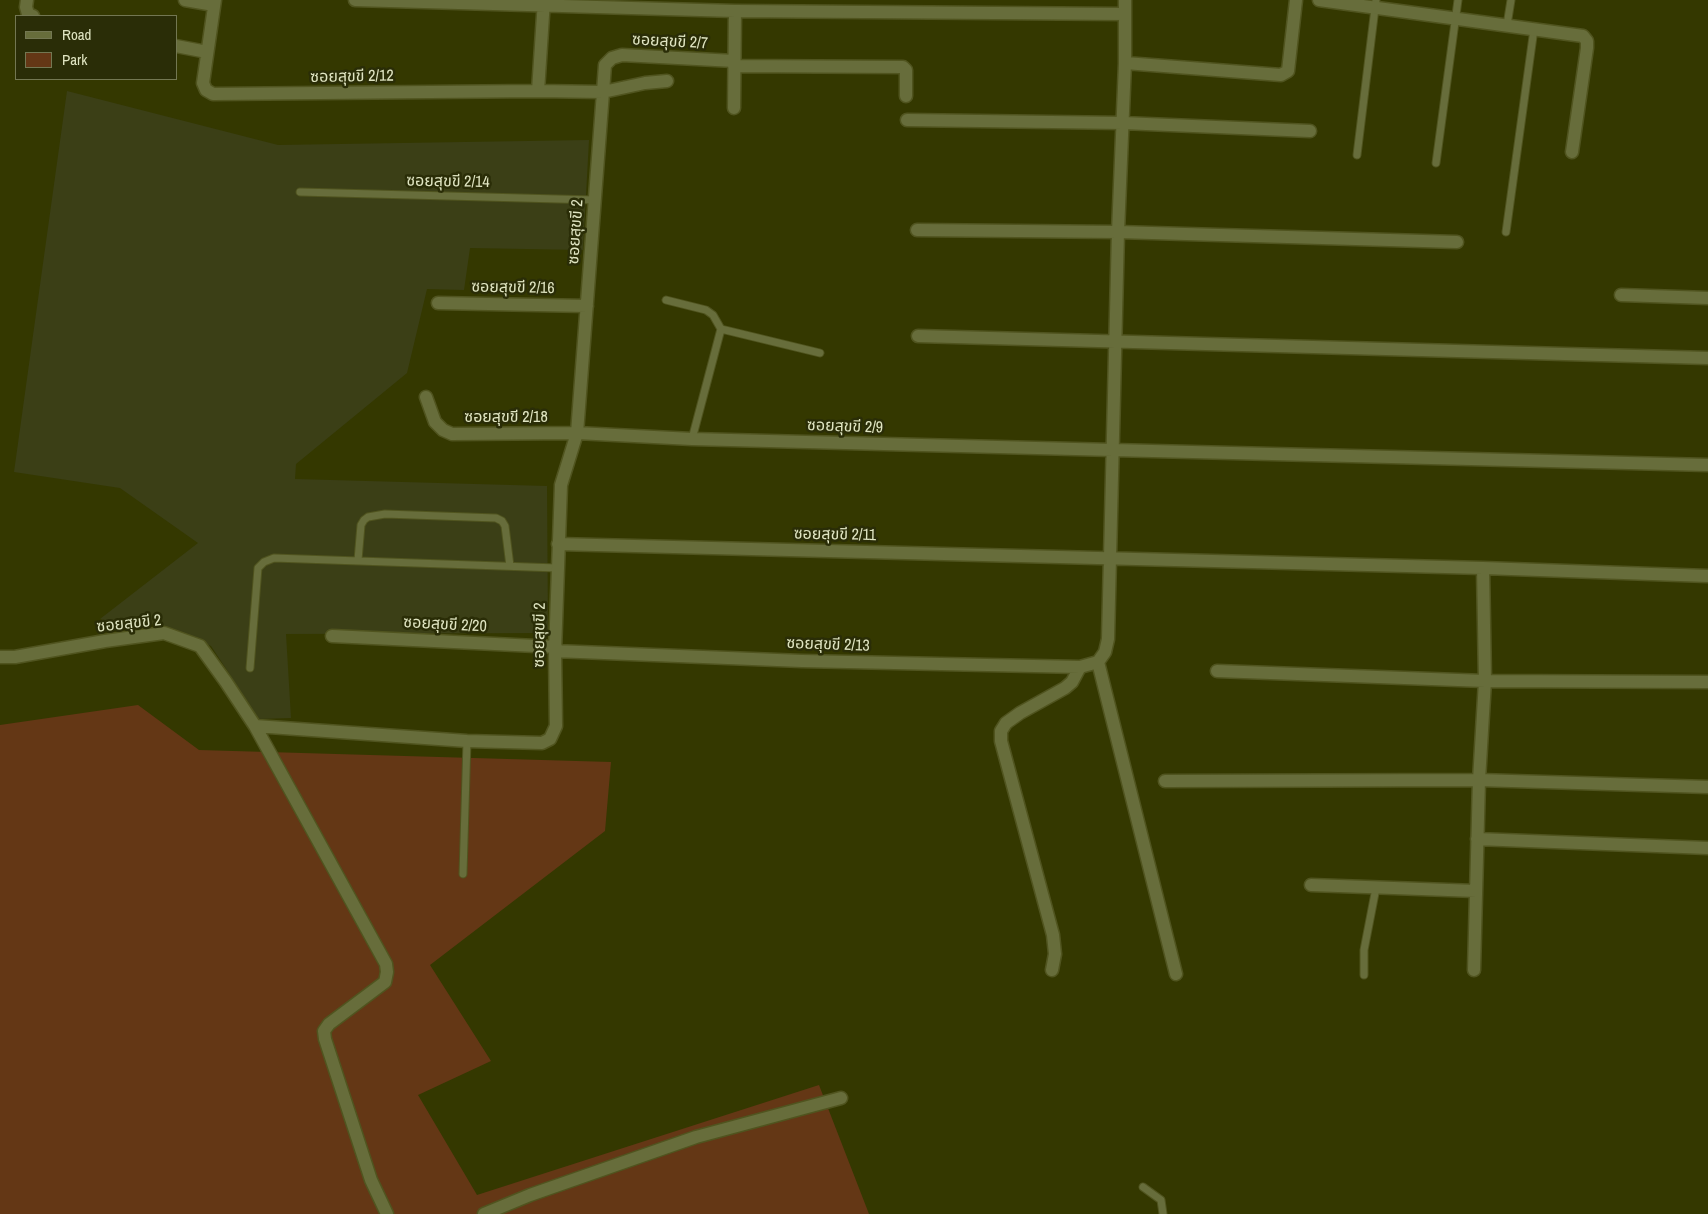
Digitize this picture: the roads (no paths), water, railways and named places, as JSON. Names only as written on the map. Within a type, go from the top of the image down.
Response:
[{"type":"street","points":[[27,0],[26,7],[28,14],[30,15]]},
{"type":"street","points":[[178,46],[207,52],[215,3],[185,0]]},
{"type":"street","points":[[355,0],[544,2],[735,11],[1125,14]]},
{"type":"street","points":[[1125,0],[1125,63],[1118,232],[1108,640],[1105,652],[1098,662],[1176,974]]},
{"type":"street","points":[[1125,63],[1281,75],[1288,71],[1296,0]]},
{"type":"street","points":[[1319,0],[1375,4],[1455,19],[1583,36],[1587,48],[1572,152]]},
{"type":"street","points":[[544,2],[538,91],[603,92],[645,83],[666,81]]},
{"type":"street","points":[[734,108],[735,11]]},
{"type":"street","name":"ซอยสุขขี 2/12","points":[[207,52],[203,83],[206,90],[212,94],[538,91]]},
{"type":"street","name":"ซอยสุขขี 2/7","points":[[603,92],[605,65],[612,58],[622,55],[734,64]]},
{"type":"street","points":[[734,64],[903,67],[906,70],[906,96]]},
{"type":"street","name":"ซอยสุขขี 2","points":[[0,657],[15,657],[164,633],[200,646],[255,726],[467,741],[542,743],[550,739],[556,726],[555,649],[561,486],[577,433],[603,92]]},
{"type":"street","points":[[907,120],[1123,124],[1310,131]]},
{"type":"street","points":[[917,230],[1118,232],[1457,242]]},
{"type":"street","points":[[1621,295],[1708,298]]},
{"type":"street","name":"ซอยสุขขี 2/16","points":[[438,303],[587,306]]},
{"type":"street","points":[[918,336],[1708,358]]},
{"type":"street","name":"ซอยสุขขี 2/18","points":[[426,397],[435,422],[442,430],[452,434],[577,433]]},
{"type":"street","name":"ซอยสุขขี 2/9","points":[[577,433],[692,439],[1708,465]]},
{"type":"street","name":"ซอยสุขขี 2/11","points":[[558,544],[1483,568],[1708,576]]},
{"type":"street","points":[[1474,970],[1479,780],[1485,681],[1483,568]]},
{"type":"street","name":"ซอยสุขขี 2/20","points":[[332,636],[555,649]]},
{"type":"street","name":"ซอยสุขขี 2/13","points":[[555,649],[802,661],[1080,667],[1098,662]]},
{"type":"street","points":[[1052,970],[1055,954],[1053,935],[1001,741],[1001,731],[1006,722],[1065,688],[1072,682],[1080,667]]},
{"type":"street","points":[[1217,671],[1485,681],[1708,682]]},
{"type":"street","points":[[255,726],[386,964],[385,982],[328,1024],[324,1031],[324,1039],[371,1180],[387,1214]]},
{"type":"street","points":[[1165,781],[1479,780],[1708,787]]},
{"type":"street","points":[[1477,839],[1708,848]]},
{"type":"street","points":[[1311,885],[1476,891]]},
{"type":"street","points":[[484,1214],[530,1195],[696,1137],[841,1098]]},
{"type":"lane","points":[[1436,164],[1458,0]]},
{"type":"lane","points":[[1507,25],[1510,0]]},
{"type":"lane","points":[[1357,155],[1375,4]]},
{"type":"lane","points":[[1506,232],[1534,29]]},
{"type":"lane","name":"ซอยสุขขี 2/14","points":[[300,192],[595,200]]},
{"type":"lane","points":[[666,300],[706,310],[713,315],[721,329],[692,439]]},
{"type":"lane","points":[[721,329],[820,353]]},
{"type":"lane","points":[[358,560],[361,525],[368,517],[386,514],[496,518],[502,521],[505,526],[510,566]]},
{"type":"lane","points":[[250,668],[258,568],[264,562],[274,558],[558,568]]},
{"type":"lane","points":[[463,874],[467,741]]},
{"type":"lane","points":[[1364,975],[1364,950],[1376,888]]},
{"type":"lane","points":[[1143,1187],[1161,1200],[1163,1214]]}]
